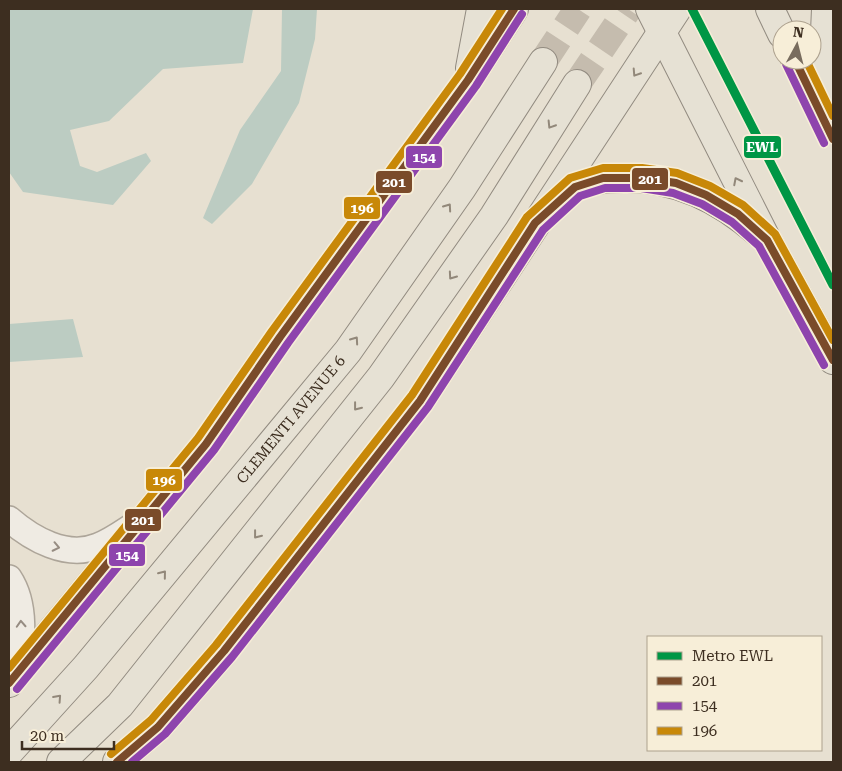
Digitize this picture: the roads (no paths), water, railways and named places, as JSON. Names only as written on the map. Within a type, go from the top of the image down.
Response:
[{"type":"main road","points":[[468,80],[481,9]]},
{"type":"main road","points":[[13,678],[206,444],[280,337],[468,80],[514,9]]},
{"type":"main road","points":[[117,762],[158,727],[224,651],[420,401],[535,222],[656,20],[678,9]]},
{"type":"main road","points":[[826,9],[824,54],[830,132]]},
{"type":"main road","points":[[656,20],[768,240],[833,360]]},
{"type":"main road","name":"CLEMENTI AVENUE 6","points":[[9,752],[86,667],[348,351],[462,188],[543,62]]},
{"type":"main road","points":[[800,70],[830,132]]},
{"type":"main road","points":[[61,762],[120,705],[381,377],[494,216],[577,84]]},
{"type":"main road","points":[[535,222],[575,188],[603,178],[642,178],[676,183],[706,195],[738,214],[768,240]]},
{"type":"street","points":[[9,519],[48,545],[74,550],[98,546],[143,520]]},
{"type":"street","points":[[9,578],[15,587],[20,610],[22,639],[13,678]]},
{"type":"tunnel","points":[[543,62],[578,9]]},
{"type":"tunnel","points":[[577,84],[628,9]]},
{"type":"metro line","name":"EWL","points":[[692,9],[833,285]]}]
